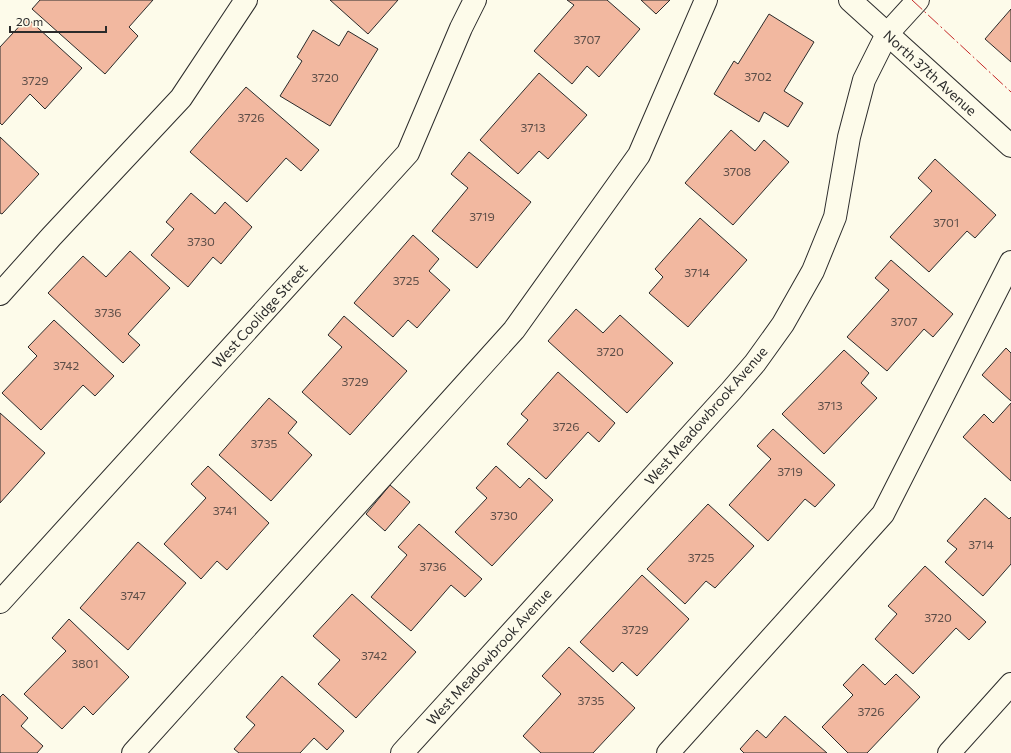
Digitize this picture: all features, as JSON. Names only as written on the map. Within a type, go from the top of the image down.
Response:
[{"type":"street","points":[[0,294],[51,237],[181,98],[246,0]]},
{"type":"street","name":"West Coolidge Street","points":[[0,602],[408,153],[461,28],[475,0]]},
{"type":"street","points":[[133,753],[514,330],[639,155],[706,0]]},
{"type":"street","name":"North 37th Avenue","points":[[850,0],[1011,146]]},
{"type":"street","name":"West Meadowbrook Avenue","points":[[402,753],[731,391],[784,324],[813,271],[835,217],[849,137],[864,80],[887,34],[918,0]]},
{"type":"street","points":[[668,753],[883,514],[1011,262]]},
{"type":"street","points":[[949,753],[1011,684]]},
{"type":"building","points":[[40,0],[153,0],[129,27],[138,36],[105,74],[32,9]]},
{"type":"building","points":[[330,0],[398,0],[368,34]]},
{"type":"building","points":[[567,0],[607,0],[640,29],[599,77],[587,66],[572,84],[534,51],[574,5]]},
{"type":"building","points":[[641,0],[670,0],[656,14]]},
{"type":"building","points":[[1011,9],[1011,62],[985,39]]},
{"type":"building","points":[[769,14],[814,42],[784,91],[803,103],[788,127],[764,112],[759,122],[714,94],[734,61],[738,64]]},
{"type":"building","points":[[27,18],[82,68],[45,109],[30,94],[2,125],[0,123],[0,47]]},
{"type":"building","points":[[313,30],[339,46],[348,31],[378,49],[330,126],[280,96],[302,61],[297,57]]},
{"type":"building","points":[[539,73],[587,115],[548,159],[539,151],[518,174],[480,140]]},
{"type":"building","points":[[246,87],[319,150],[301,171],[286,158],[247,202],[190,152]]},
{"type":"building","points":[[731,130],[755,151],[764,140],[789,162],[733,225],[685,183]]},
{"type":"building","points":[[0,137],[39,174],[2,214],[0,213]]},
{"type":"building","points":[[469,152],[531,202],[477,268],[432,231],[468,188],[451,174]]},
{"type":"building","points":[[935,159],[996,215],[975,238],[967,231],[929,272],[890,237],[932,191],[918,178]]},
{"type":"building","points":[[191,193],[215,214],[225,202],[252,227],[221,264],[213,257],[188,287],[151,255],[174,229],[166,222]]},
{"type":"building","points":[[700,218],[747,260],[688,327],[649,293],[663,277],[655,269]]},
{"type":"building","points":[[413,235],[439,259],[429,271],[450,290],[417,328],[408,320],[393,337],[354,303]]},
{"type":"building","points":[[130,251],[170,288],[128,334],[140,345],[123,363],[48,293],[83,256],[106,277]]},
{"type":"building","points":[[891,260],[953,314],[933,337],[924,329],[887,371],[847,337],[889,290],[875,278]]},
{"type":"building","points":[[576,309],[603,333],[620,315],[673,363],[627,413],[548,341]]},
{"type":"building","points":[[344,316],[407,371],[350,435],[302,392],[342,347],[328,335]]},
{"type":"building","points":[[54,320],[114,376],[95,396],[83,385],[41,430],[2,393],[37,356],[28,347]]},
{"type":"building","points":[[1006,348],[1011,353],[1011,401],[982,375]]},
{"type":"building","points":[[844,350],[869,373],[861,383],[877,398],[824,454],[782,414]]},
{"type":"building","points":[[558,372],[615,423],[599,442],[588,432],[546,479],[507,444],[528,420],[521,414]]},
{"type":"building","points":[[269,398],[297,422],[288,433],[312,455],[271,501],[219,455]]},
{"type":"building","points":[[1011,403],[1011,481],[963,437],[984,414],[993,423]]},
{"type":"building","points":[[0,413],[45,453],[0,503]]},
{"type":"building","points":[[773,429],[835,485],[815,507],[805,499],[768,541],[729,505],[771,459],[757,446]]},
{"type":"building","points":[[208,466],[269,523],[227,570],[217,561],[201,579],[164,544],[206,498],[191,484]]},
{"type":"building","points":[[496,466],[520,488],[529,478],[553,500],[492,566],[455,532],[487,498],[476,488]]},
{"type":"building","points":[[390,485],[410,502],[385,531],[366,514]]},
{"type":"building","points":[[985,498],[1009,519],[1011,517],[1011,564],[983,596],[945,562],[957,549],[947,541]]},
{"type":"building","points":[[708,504],[754,546],[715,588],[706,581],[685,604],[647,569]]},
{"type":"building","points":[[419,524],[482,579],[465,597],[451,585],[411,631],[371,597],[407,555],[398,547]]},
{"type":"building","points":[[138,542],[186,583],[128,650],[80,608]]},
{"type":"building","points":[[925,566],[986,622],[969,640],[956,628],[913,674],[875,639],[897,614],[888,606]]},
{"type":"building","points":[[642,575],[689,619],[637,676],[622,662],[613,672],[580,642]]},
{"type":"building","points":[[352,594],[416,652],[356,718],[318,684],[340,660],[313,636]]},
{"type":"building","points":[[69,619],[129,677],[93,715],[84,706],[62,729],[24,694],[66,651],[52,638]]},
{"type":"building","points":[[569,647],[635,708],[593,753],[541,753],[523,736],[561,694],[542,676]]},
{"type":"building","points":[[863,664],[885,685],[896,674],[920,697],[867,753],[848,753],[822,727],[853,695],[843,685]]},
{"type":"building","points":[[282,676],[344,731],[327,750],[314,738],[300,753],[239,753],[234,749],[255,725],[246,717]]},
{"type":"building","points":[[3,694],[28,718],[21,726],[43,746],[37,753],[0,753],[0,697]]},
{"type":"building","points":[[785,716],[827,753],[744,753],[740,749],[757,730],[766,738]]},
{"type":"power","points":[[912,0],[1011,92]]}]
